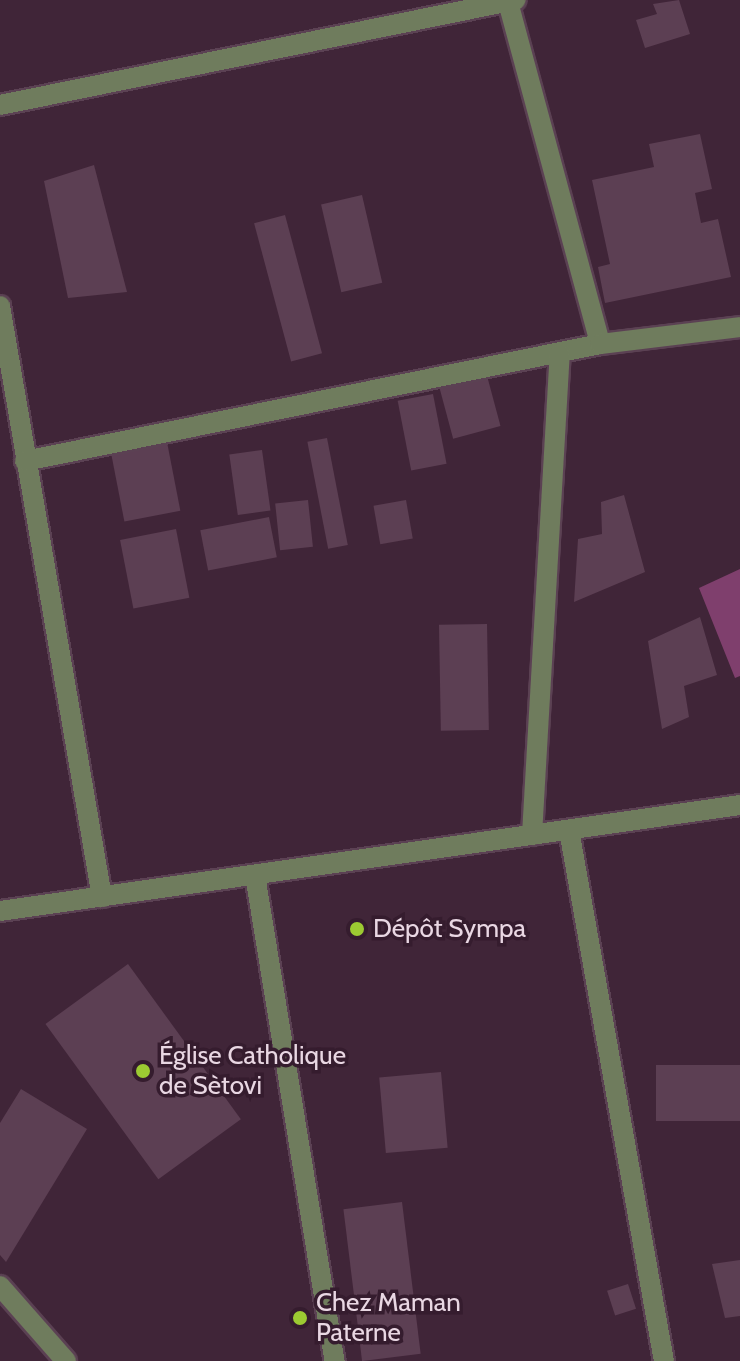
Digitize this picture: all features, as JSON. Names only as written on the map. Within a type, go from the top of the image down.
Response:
[{"type":"street","points":[[0,105],[512,1],[600,344]]},
{"type":"street","points":[[0,306],[102,897]]},
{"type":"street","points":[[25,461],[600,344],[740,327]]},
{"type":"street","points":[[532,835],[560,354]]},
{"type":"street","points":[[0,911],[740,805]]},
{"type":"street","points":[[569,830],[664,1361]]},
{"type":"street","points":[[255,875],[335,1361]]},
{"type":"street","points":[[0,1286],[66,1361]]},
{"type":"shaded area","points":[[740,569],[740,676],[735,678],[699,588]]},
{"type":"building","points":[[679,0],[690,34],[645,48],[636,20],[657,14],[653,4]]},
{"type":"building","points":[[700,134],[712,189],[695,193],[701,223],[718,219],[731,277],[605,303],[598,267],[610,264],[592,180],[654,167],[649,144]]},
{"type":"building","points":[[94,165],[127,292],[68,298],[44,181]]},
{"type":"building","points":[[362,195],[382,283],[341,292],[321,204]]},
{"type":"building","points":[[285,215],[322,353],[291,361],[254,223]]},
{"type":"building","points":[[486,372],[500,426],[453,439],[439,385]]},
{"type":"building","points":[[433,394],[447,464],[411,471],[398,401]]},
{"type":"building","points":[[327,438],[348,545],[328,549],[307,442]]},
{"type":"building","points":[[167,442],[180,511],[124,522],[111,453]]},
{"type":"building","points":[[262,450],[270,510],[238,515],[229,455]]},
{"type":"building","points":[[624,495],[645,572],[574,602],[578,539],[602,534],[601,502]]},
{"type":"building","points":[[308,500],[313,547],[280,550],[275,503]]},
{"type":"building","points":[[406,500],[413,538],[380,544],[374,506]]},
{"type":"building","points":[[269,517],[277,557],[208,571],[200,530]]},
{"type":"building","points":[[176,529],[189,598],[133,609],[120,540]]},
{"type":"building","points":[[700,617],[717,675],[684,686],[689,717],[662,729],[648,641]]},
{"type":"building","points":[[487,624],[489,730],[441,731],[439,625]]},
{"type":"building","name":"Église Catholique de Sètovi","points":[[128,964],[241,1119],[158,1179],[45,1024]]},
{"type":"building","points":[[656,1065],[740,1065],[740,1121],[656,1121]]},
{"type":"building","points":[[441,1072],[448,1148],[386,1153],[379,1077]]},
{"type":"building","points":[[21,1089],[87,1129],[6,1262],[0,1255],[0,1123]]},
{"type":"building","points":[[402,1202],[421,1354],[362,1361],[343,1209]]},
{"type":"building","points":[[740,1260],[740,1316],[725,1318],[712,1264]]},
{"type":"building","points":[[628,1284],[636,1309],[615,1316],[607,1291]]},
{"type":"place","name":"Dépôt Sympa","points":[[357,929]]},
{"type":"place","name":"Église Catholique de Sètovi","points":[[143,1071]]},
{"type":"place","name":"Chez Maman Paterne","points":[[300,1318]]}]
